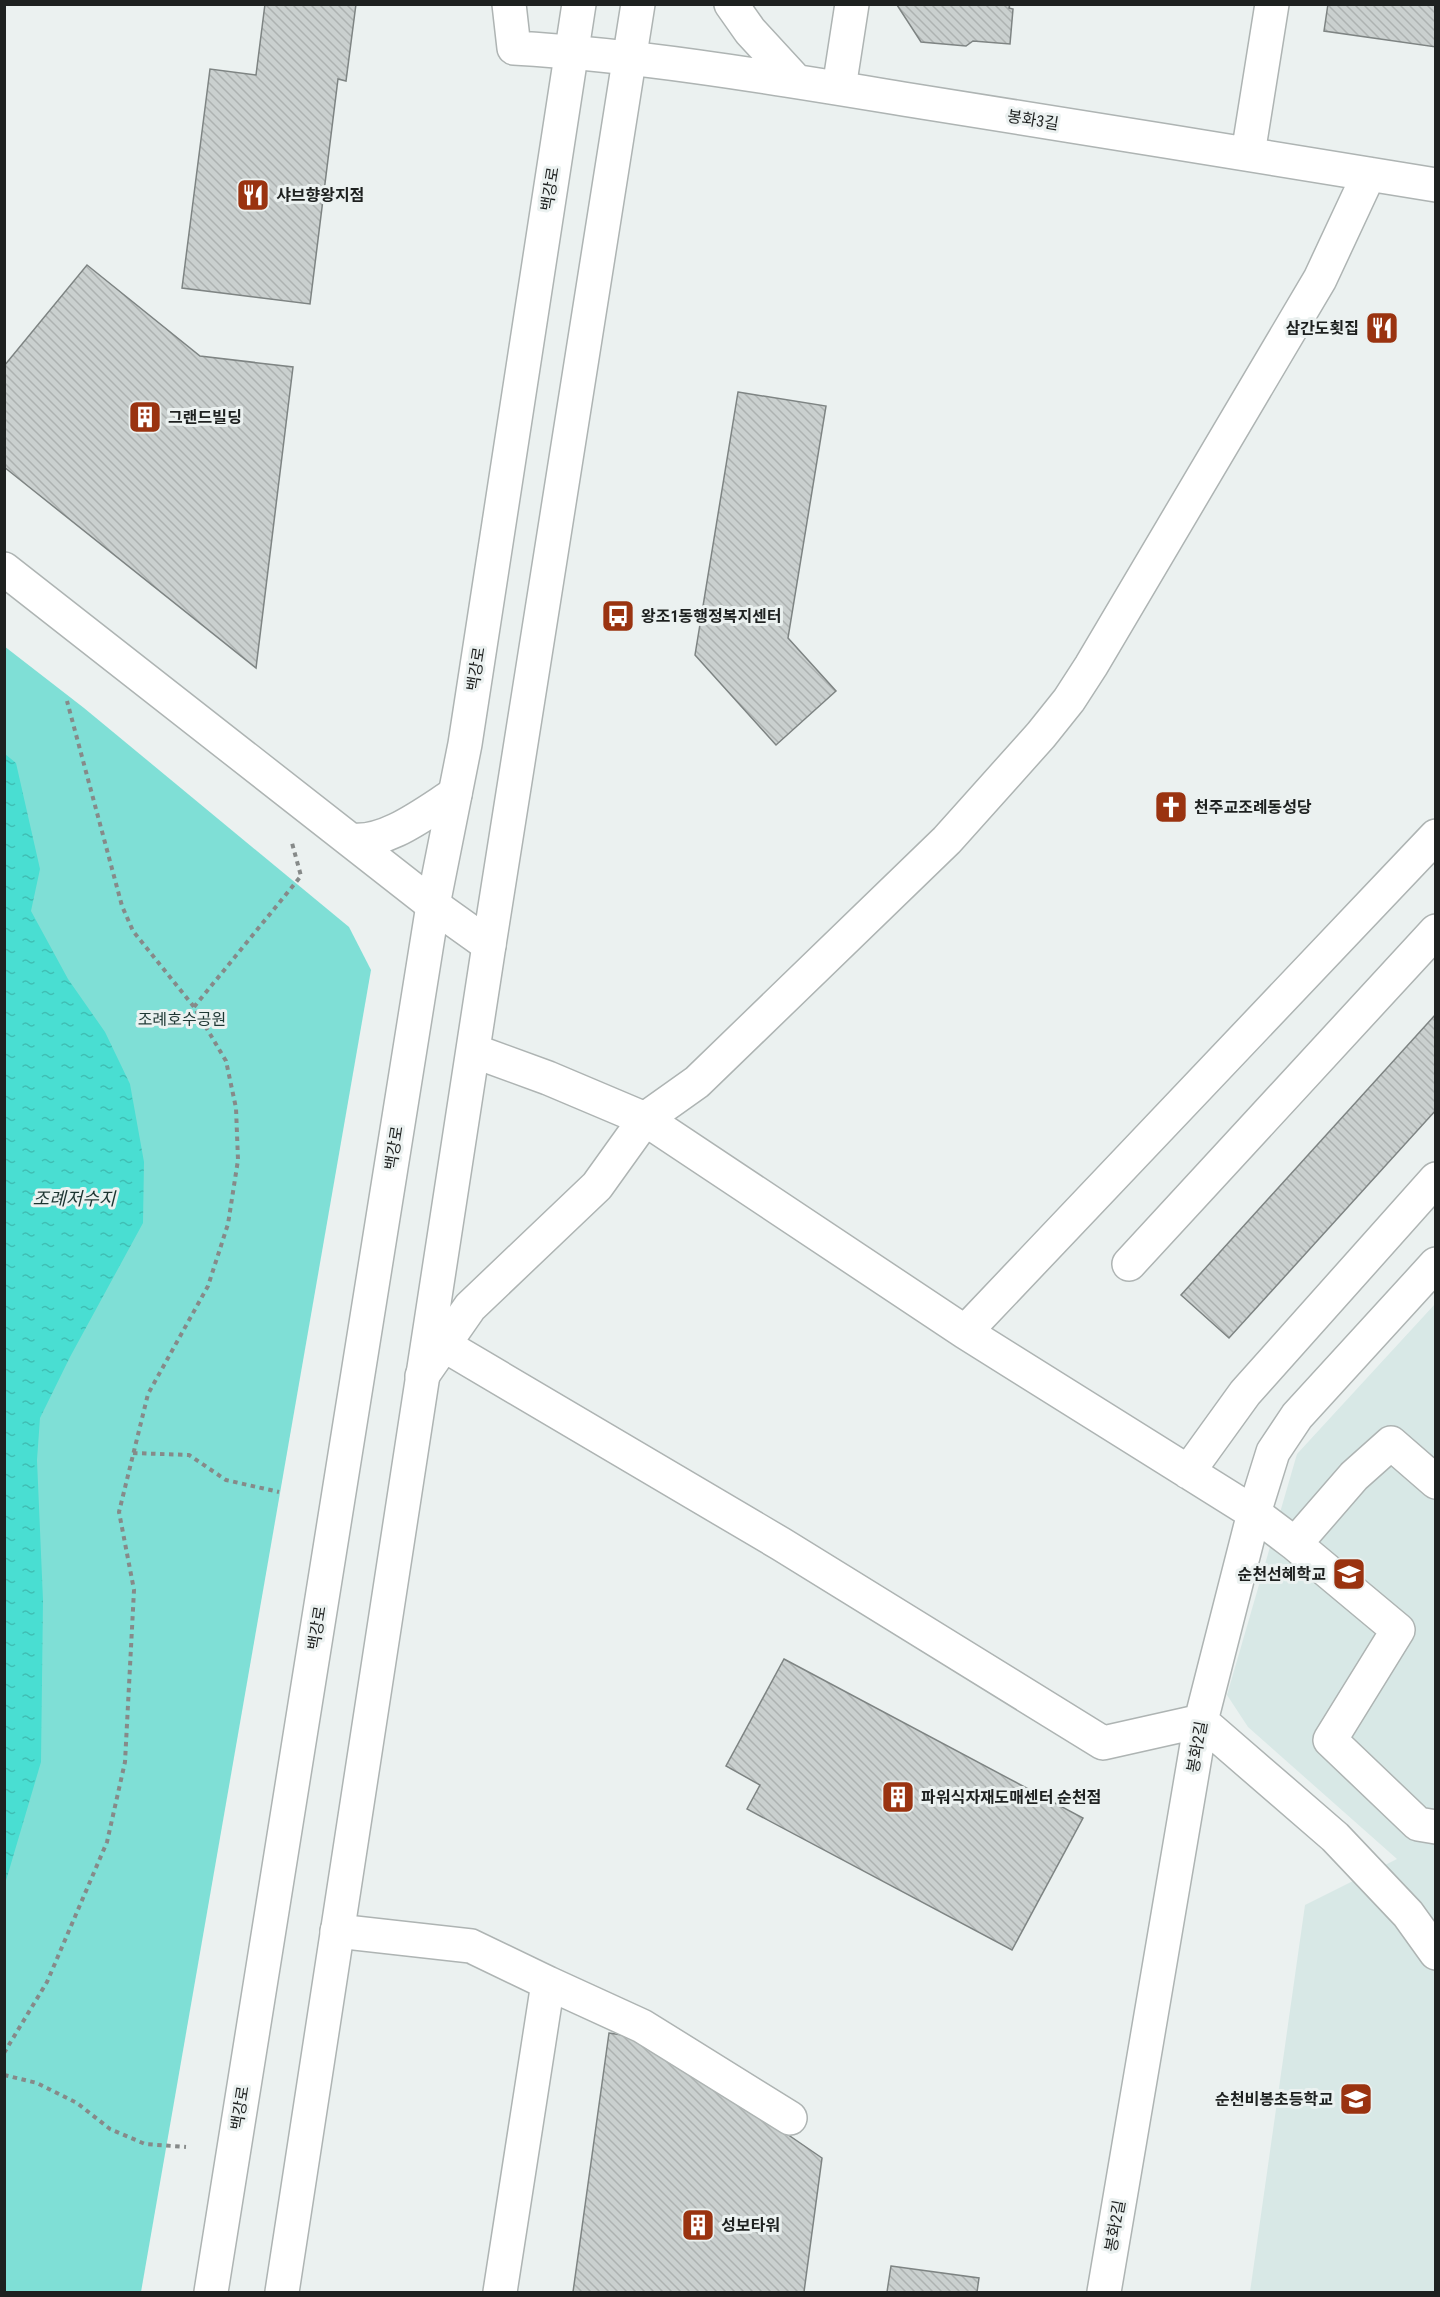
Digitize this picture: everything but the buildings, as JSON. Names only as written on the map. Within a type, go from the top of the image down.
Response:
[{"type":"street","name":"봉화3길","points":[[509,4],[514,48],[631,58],[796,81],[1436,185]]},
{"type":"street","name":"백강로","points":[[211,2292],[433,905],[465,744],[579,4]]},
{"type":"street","points":[[282,2292],[489,945],[638,4]]},
{"type":"street","points":[[731,4],[750,31],[796,81]]},
{"type":"street","points":[[839,88],[852,4]]},
{"type":"street","points":[[1248,154],[1272,4]]},
{"type":"street","points":[[422,1376],[470,1307],[597,1186],[645,1119],[697,1082],[947,840],[1041,735],[1069,700],[1320,279],[1369,174]]},
{"type":"street","points":[[4,569],[433,905],[489,945]]},
{"type":"street","points":[[351,840],[370,840],[388,834],[455,794]]},
{"type":"street","points":[[965,1332],[1436,836]]},
{"type":"street","points":[[1129,1264],[1436,931]]},
{"type":"street","points":[[474,1051],[548,1078],[645,1119],[965,1332],[1254,1513],[1295,1544],[1398,1630],[1330,1740],[1418,1824],[1436,1827]]},
{"type":"street","points":[[1188,1472],[1245,1393],[1436,1179]]},
{"type":"street","name":"봉화2길","points":[[1104,2292],[1201,1721],[1254,1513],[1273,1452],[1297,1416],[1436,1264]]},
{"type":"street","points":[[444,1345],[781,1544],[1103,1743],[1201,1721],[1335,1837],[1408,1914],[1436,1953]]},
{"type":"street","points":[[1295,1544],[1354,1476],[1391,1443],[1436,1482]]},
{"type":"street","points":[[337,1931],[471,1946],[642,2026],[790,2118]]},
{"type":"street","points":[[500,2292],[548,1983]]},
{"type":"path","points":[[4,2053],[47,1982],[107,1842],[126,1762],[134,1590],[119,1512],[148,1394],[208,1286],[228,1224],[238,1160],[236,1108],[226,1061],[194,1006],[133,932],[122,906],[67,701]]},
{"type":"path","points":[[194,1006],[301,876],[291,839]]},
{"type":"path","points":[[133,1453],[189,1455],[226,1480],[279,1492]]},
{"type":"path","points":[[4,2074],[37,2083],[77,2103],[110,2129],[145,2144],[186,2147]]},
{"type":"shaded area","points":[[1435,1304],[1435,2292],[1250,2292],[1305,1905],[1397,1859],[1248,1727],[1227,1695],[1297,1454]]},
{"type":"green space","name":"조례호수공원","points":[[4,646],[84,708],[349,927],[371,970],[141,2292],[5,2292]]},
{"type":"water","name":"조례저수지","points":[[5,754],[16,763],[40,869],[31,911],[68,979],[105,1032],[130,1084],[144,1162],[143,1223],[70,1357],[40,1418],[37,1460],[43,1600],[41,1762],[5,1884]]},
{"type":"place","name":"샤브향왕지점","points":[[253,195]]},
{"type":"place","name":"삼간도횟집","points":[[1382,328]]},
{"type":"place","name":"그랜드빌딩","points":[[145,417]]},
{"type":"place","name":"왕조1동행정복지센터","points":[[618,616]]},
{"type":"place","name":"천주교조례동성당","points":[[1171,807]]},
{"type":"place","name":"순천선혜학교","points":[[1349,1574]]},
{"type":"place","name":"파워식자재도매센터 순천점","points":[[898,1797]]},
{"type":"place","name":"순천비봉초등학교","points":[[1356,2099]]},
{"type":"place","name":"성보타워","points":[[698,2225]]}]
